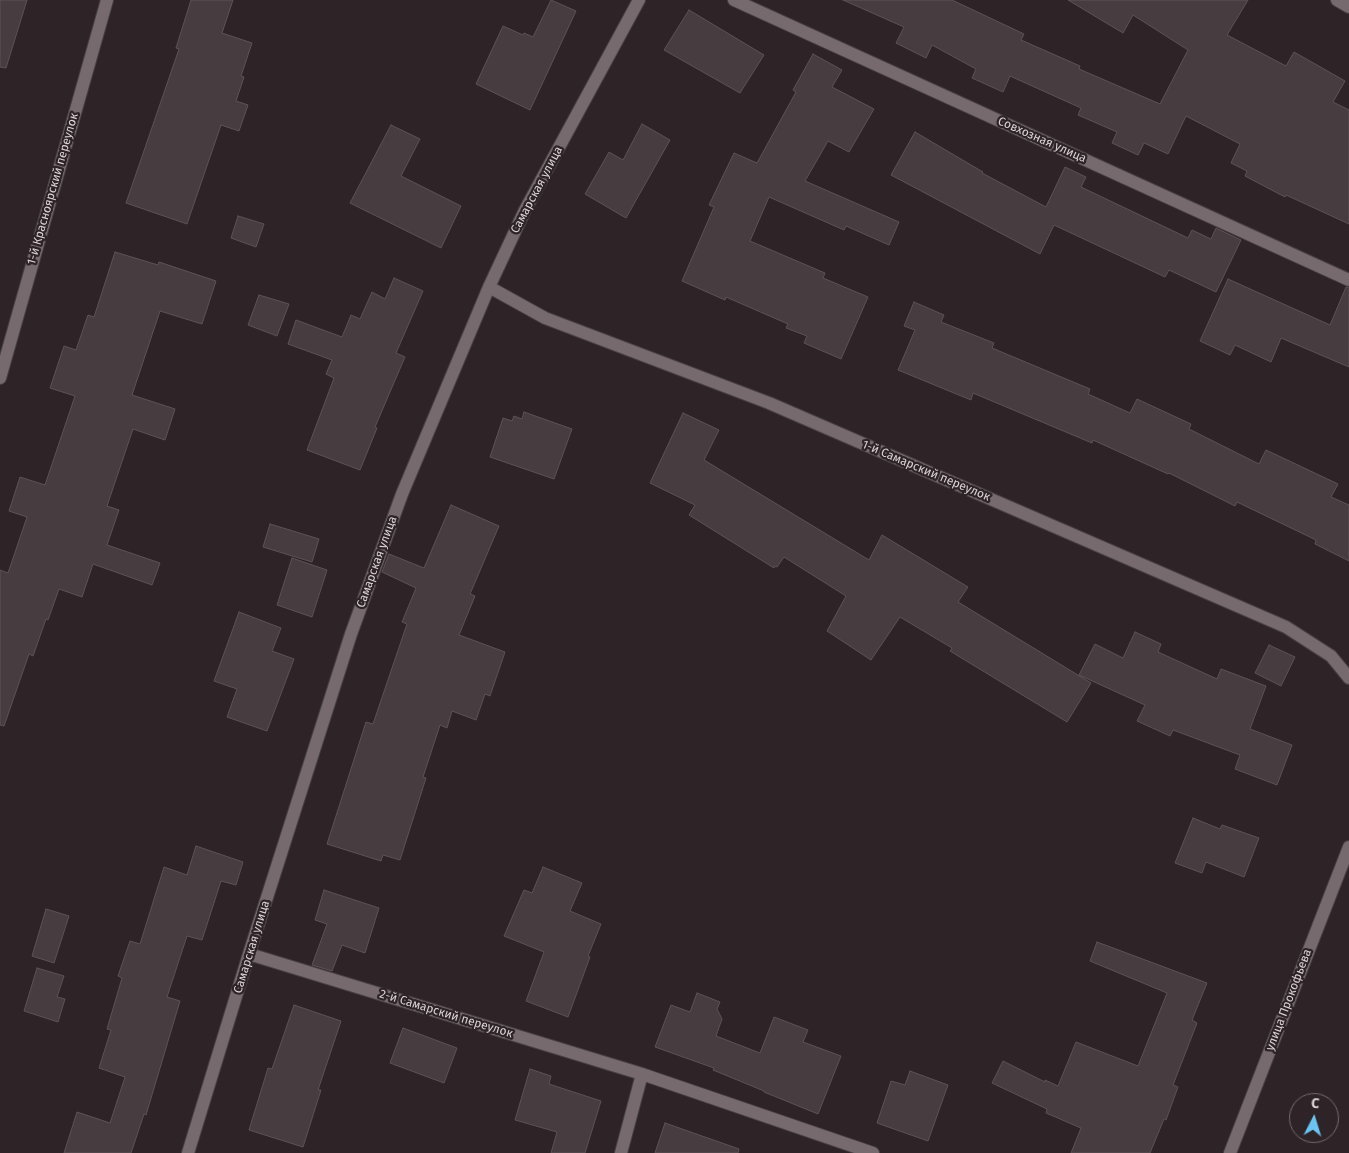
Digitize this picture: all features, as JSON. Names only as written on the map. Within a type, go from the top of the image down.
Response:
[{"type":"street","name":"1-й Красноярский переулок","points":[[0,378],[107,0]]},
{"type":"street","name":"Самарская улица","points":[[188,1153],[351,634],[379,553],[427,430],[489,287],[525,210],[639,0]]},
{"type":"street","name":"Совхозная улица","points":[[734,0],[1349,280]]},
{"type":"street","points":[[1337,0],[1349,7]]},
{"type":"street","name":"1-й Самарский переулок","points":[[489,287],[545,318],[769,403],[1286,627],[1331,656],[1349,678]]},
{"type":"street","name":"улица Прокофьева","points":[[1230,1153],[1349,847]]},
{"type":"street","name":"2-й Самарский переулок","points":[[249,954],[642,1074],[873,1153]]},
{"type":"street","points":[[621,1153],[642,1074]]},
{"type":"building","points":[[0,0],[27,0],[6,68],[0,67]]},
{"type":"building","points":[[191,0],[233,0],[222,33],[252,43],[241,76],[244,77],[236,101],[248,105],[239,131],[221,125],[187,224],[126,203],[179,49],[176,48]]},
{"type":"building","points":[[551,0],[576,11],[530,110],[476,84],[503,26],[523,35],[524,33],[533,37]]},
{"type":"building","points":[[843,0],[952,0],[1024,34],[1021,40],[1080,66],[1079,69],[1160,104],[1188,50],[1133,15],[1123,33],[1068,0],[1248,0],[1227,35],[1286,66],[1294,52],[1345,81],[1333,102],[1349,110],[1349,224],[1286,195],[1285,197],[1245,176],[1247,171],[1231,163],[1240,144],[1186,116],[1168,154],[1144,143],[1138,155],[1112,143],[1117,132],[1078,115],[1081,108],[1010,76],[1003,92],[972,78],[976,69],[932,45],[926,58],[896,43],[904,27]]},
{"type":"building","points":[[689,10],[764,55],[740,93],[664,50]]},
{"type":"building","points":[[813,54],[842,70],[832,87],[874,109],[849,152],[828,141],[805,181],[899,222],[889,245],[846,226],[844,230],[769,197],[750,241],[825,273],[823,278],[868,297],[841,359],[804,343],[807,336],[786,328],[788,324],[726,297],[725,300],[682,281],[714,207],[709,205],[734,153],[757,163],[796,92],[793,90]]},
{"type":"building","points":[[642,124],[670,140],[626,218],[585,194],[609,152],[623,160]]},
{"type":"building","points":[[391,125],[420,139],[401,176],[461,206],[441,248],[350,203]]},
{"type":"building","points":[[915,132],[982,173],[1046,207],[1065,167],[1086,177],[1081,187],[1188,238],[1192,230],[1211,239],[1216,228],[1241,240],[1216,292],[1169,270],[1165,277],[1054,225],[1040,254],[891,175]]},
{"type":"building","points":[[238,216],[264,224],[256,247],[231,238]]},
{"type":"building","points":[[115,252],[158,265],[159,262],[216,281],[202,324],[160,311],[132,395],[175,409],[165,440],[133,429],[107,506],[119,510],[107,545],[160,563],[152,585],[93,564],[82,597],[59,589],[33,656],[29,654],[4,726],[0,725],[0,570],[8,573],[27,517],[9,511],[20,477],[45,485],[75,396],[50,388],[64,346],[76,350],[88,315],[94,317]]},
{"type":"building","points":[[394,278],[423,291],[396,353],[405,357],[375,427],[377,428],[360,470],[307,450],[334,378],[326,374],[332,360],[288,344],[296,320],[342,337],[351,315],[360,319],[372,292],[385,299]]},
{"type":"building","points":[[1228,279],[1330,325],[1346,287],[1349,288],[1349,367],[1281,338],[1271,362],[1235,345],[1230,355],[1200,341]]},
{"type":"building","points":[[259,295],[289,304],[277,336],[248,325]]},
{"type":"building","points":[[914,302],[944,315],[941,322],[994,343],[992,348],[1090,389],[1088,394],[1130,413],[1137,399],[1191,424],[1189,429],[1259,464],[1266,450],[1338,484],[1331,497],[1349,505],[1349,561],[1315,544],[1316,540],[1237,502],[1235,506],[1169,473],[1093,440],[1092,443],[973,393],[971,400],[898,370],[915,330],[904,326]]},
{"type":"building","points":[[524,412],[572,429],[554,479],[490,457],[503,418],[512,421],[514,416],[522,419]]},
{"type":"building","points":[[683,413],[719,430],[704,460],[869,560],[882,535],[968,587],[958,602],[1091,683],[1067,722],[950,651],[952,648],[900,617],[871,660],[827,631],[846,596],[784,557],[777,567],[775,566],[774,568],[689,515],[695,505],[650,483]]},
{"type":"building","points":[[451,505],[499,526],[470,594],[475,596],[459,635],[505,652],[490,696],[485,694],[476,720],[452,711],[447,728],[440,725],[423,777],[426,778],[400,860],[383,855],[381,861],[327,844],[366,722],[373,724],[407,624],[402,622],[416,588],[382,572],[389,554],[424,568]]},
{"type":"building","points":[[270,524],[319,539],[312,562],[263,547]]},
{"type":"building","points":[[292,558],[327,570],[312,617],[277,605]]},
{"type":"building","points":[[239,612],[281,628],[272,651],[294,659],[267,731],[227,717],[237,689],[214,681]]},
{"type":"building","points":[[1135,632],[1161,644],[1158,652],[1217,679],[1221,669],[1266,686],[1250,729],[1292,745],[1277,785],[1235,769],[1240,755],[1173,730],[1170,736],[1137,721],[1145,705],[1079,675],[1095,644],[1123,658]]},
{"type":"building","points":[[1269,645],[1295,657],[1281,686],[1255,673]]},
{"type":"building","points":[[1193,818],[1220,829],[1222,825],[1259,838],[1244,877],[1206,862],[1202,873],[1175,863]]},
{"type":"building","points":[[196,846],[243,862],[236,885],[221,881],[202,940],[187,936],[167,997],[180,1001],[146,1115],[144,1114],[131,1153],[64,1153],[77,1112],[110,1123],[125,1077],[99,1068],[111,1030],[107,1029],[122,978],[118,976],[130,941],[140,944],[164,867],[187,875]]},
{"type":"building","points":[[543,867],[582,883],[570,911],[601,924],[588,956],[590,957],[568,1017],[526,1001],[544,952],[504,936],[524,890],[532,893]]},
{"type":"building","points":[[324,890],[379,908],[365,953],[342,945],[332,971],[312,965],[327,924],[315,920]]},
{"type":"building","points":[[46,909],[69,916],[54,963],[32,956]]},
{"type":"building","points":[[1097,942],[1207,983],[1192,1020],[1197,1023],[1173,1085],[1178,1087],[1166,1120],[1164,1119],[1150,1153],[1071,1153],[1081,1128],[1046,1113],[1047,1109],[992,1083],[1003,1061],[1045,1082],[1045,1080],[1058,1086],[1076,1042],[1138,1066],[1167,993],[1090,961]]},
{"type":"building","points":[[37,968],[64,976],[57,997],[65,999],[58,1022],[24,1011]]},
{"type":"building","points":[[697,993],[720,1002],[717,1009],[722,1019],[716,1036],[760,1053],[774,1017],[808,1030],[803,1042],[841,1056],[818,1114],[713,1070],[714,1068],[655,1047],[671,1005],[690,1012]]},
{"type":"building","points":[[294,1005],[341,1021],[318,1090],[321,1090],[303,1147],[249,1130],[268,1068],[272,1069]]},
{"type":"building","points":[[403,1028],[457,1048],[444,1083],[390,1063]]},
{"type":"building","points":[[530,1069],[551,1076],[549,1084],[601,1101],[585,1153],[551,1153],[557,1132],[515,1120]]},
{"type":"building","points":[[910,1071],[948,1085],[928,1141],[877,1123],[891,1081],[905,1085]]},
{"type":"building","points":[[665,1123],[739,1149],[738,1153],[655,1153]]}]
